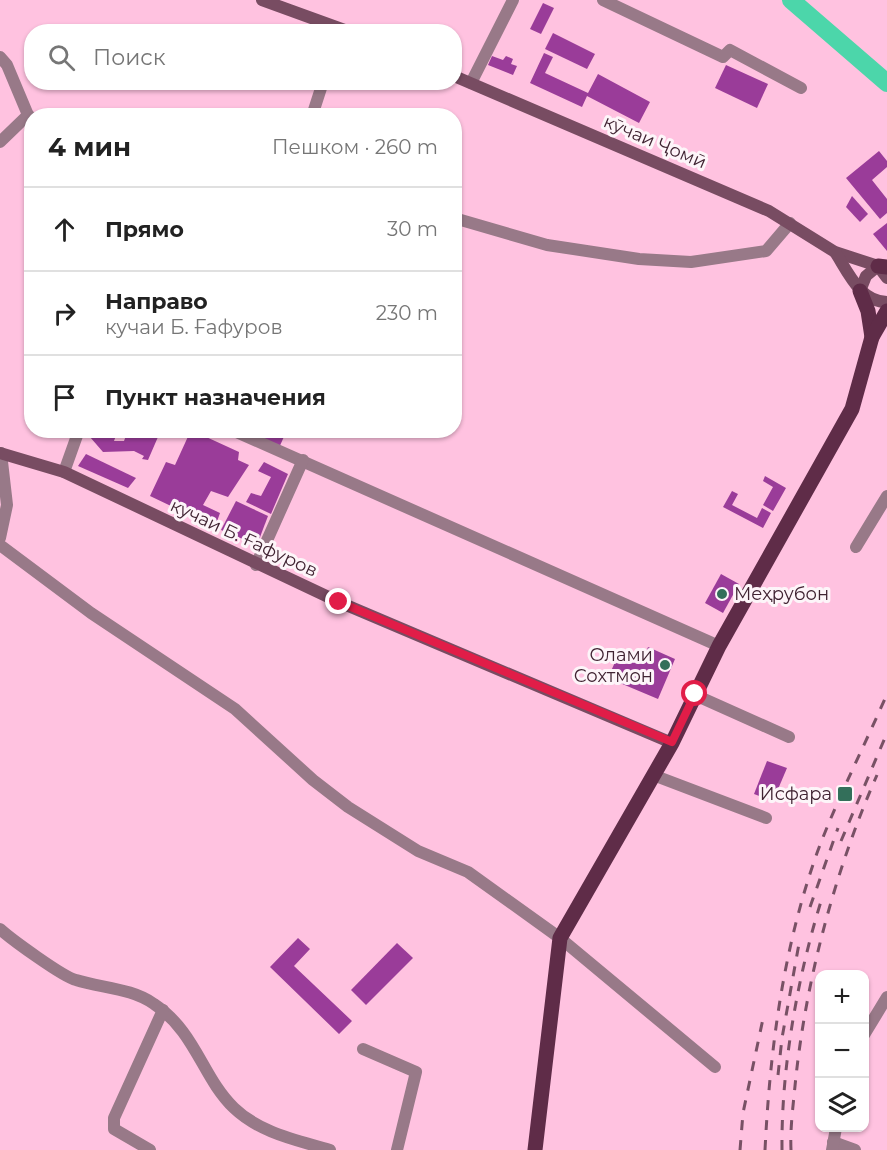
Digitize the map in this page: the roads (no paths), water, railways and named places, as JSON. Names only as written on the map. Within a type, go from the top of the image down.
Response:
[{"type":"main road","points":[[860,291],[868,311],[872,337]]},
{"type":"main road","points":[[535,1150],[560,938],[672,742],[719,646],[852,409],[872,337],[887,311]]},
{"type":"street","points":[[262,0],[327,24]]},
{"type":"street","points":[[471,83],[513,0]]},
{"type":"street","points":[[603,0],[723,57],[730,50],[801,88]]},
{"type":"street","points":[[0,57],[7,65],[26,108]]},
{"type":"street","name":"кӯчаи Ҷомӣ","points":[[462,79],[770,211],[835,252],[884,270]]},
{"type":"street","points":[[314,108],[320,90]]},
{"type":"street","points":[[0,142],[24,122]]},
{"type":"street","points":[[462,220],[572,250],[691,262],[766,251],[790,223]]},
{"type":"street","name":"кӯчаи Ҷомӣ","points":[[835,252],[860,291]]},
{"type":"street","points":[[884,270],[866,276],[860,291],[877,302],[887,302]]},
{"type":"street","points":[[64,472],[76,438]]},
{"type":"street","points":[[251,438],[719,646]]},
{"type":"street","points":[[0,538],[7,505],[1,453]]},
{"type":"street","name":"кучаи Б. Ғафуров","points":[[1,453],[64,472],[256,565],[672,742]]},
{"type":"street","points":[[256,565],[303,460]]},
{"type":"street","points":[[856,547],[887,496]]},
{"type":"street","points":[[0,545],[91,613],[235,709],[313,780],[348,807],[418,851],[468,872],[560,938],[715,1066]]},
{"type":"street","points":[[695,694],[789,737]]},
{"type":"street","points":[[653,776],[766,818]]},
{"type":"street","points":[[0,929],[12,940],[74,980],[103,985],[152,1002],[178,1021],[234,1108],[263,1129],[330,1150]]},
{"type":"street","points":[[869,1027],[887,997]]},
{"type":"street","points":[[150,1150],[114,1130],[114,1118],[163,1010]]},
{"type":"street","points":[[363,1049],[416,1072],[396,1150]]},
{"type":"street","points":[[833,1146],[855,1150]]},
{"type":"waterway","name":"Исфара","points":[[791,0],[887,83]]},
{"type":"railway","points":[[765,1150],[770,1074],[780,1000],[795,926],[817,853],[887,694]]},
{"type":"railway","points":[[841,841],[887,733]]},
{"type":"railway","points":[[791,1150],[800,1047],[814,967],[835,888],[877,775]]},
{"type":"railway","points":[[810,907],[838,828]]},
{"type":"railway","points":[[782,1150],[784,1087],[793,1021],[806,956],[823,895]]},
{"type":"railway","points":[[778,1075],[782,1038],[800,938]]},
{"type":"railway","points":[[740,1150],[743,1113],[764,1014]]},
{"type":"place","name":"Меҳрубон","points":[[722,594]]},
{"type":"place","name":"Олами Сохтмон","points":[[665,665]]},
{"type":"place","name":"Исфара","points":[[845,794]]}]
